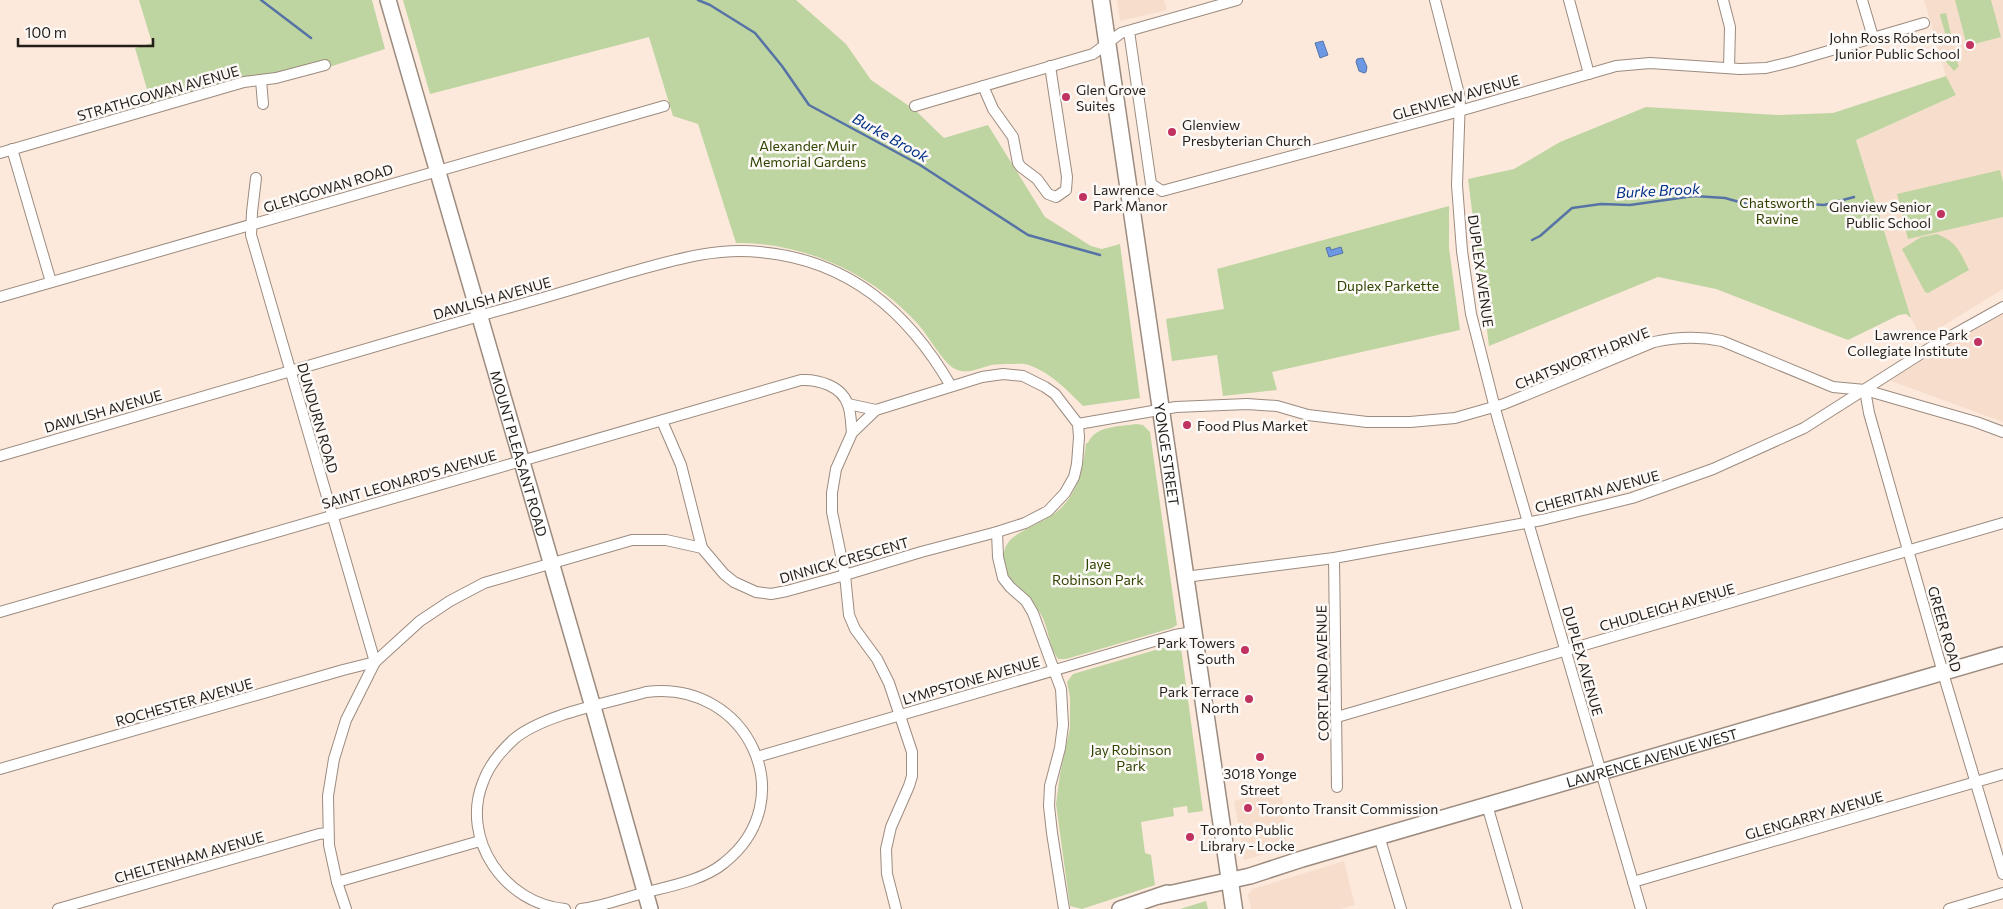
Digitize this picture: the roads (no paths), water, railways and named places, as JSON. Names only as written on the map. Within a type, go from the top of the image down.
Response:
[{"type":"main road","name":"MOUNT PLEASANT ROAD","points":[[388,0],[650,909]]},
{"type":"main road","name":"YONGE STREET","points":[[1101,0],[1234,909]]},
{"type":"main road","name":"LAWRENCE AVENUE WEST","points":[[1120,909],[1159,896],[1228,878],[1278,861],[1302,859],[1602,773],[2003,655]]},
{"type":"street","points":[[914,106],[1093,54],[1121,33],[1237,0]]},
{"type":"street","name":"DUPLEX AVENUE","points":[[1435,0],[1459,90],[1457,185],[1462,250],[1471,314],[1495,407],[1641,909]]},
{"type":"street","points":[[1569,0],[1589,74]]},
{"type":"street","points":[[1723,0],[1730,27],[1729,68]]},
{"type":"street","points":[[1862,0],[1872,37]]},
{"type":"street","name":"GLENVIEW AVENUE","points":[[1129,31],[1151,184],[1162,191],[1460,111],[1616,66],[1650,63],[1754,69],[1781,65],[1924,23]]},
{"type":"street","name":"STRATHGOWAN AVENUE","points":[[0,153],[244,82],[276,78],[325,65]]},
{"type":"street","points":[[984,86],[992,109],[1013,137],[1018,163],[1037,179],[1048,194],[1056,197],[1066,190],[1067,177],[1050,66]]},
{"type":"street","points":[[261,80],[263,104]]},
{"type":"street","name":"GLENGOWAN ROAD","points":[[0,297],[664,106]]},
{"type":"street","points":[[12,149],[51,282]]},
{"type":"street","name":"DUNDURN ROAD","points":[[256,178],[251,235],[375,662]]},
{"type":"street","name":"DAWLISH AVENUE","points":[[0,456],[684,257],[706,253],[744,251],[784,255],[824,267],[847,278],[875,295],[904,321],[934,358],[951,386]]},
{"type":"street","name":"CHERITAN AVENUE","points":[[1185,577],[1334,558],[1529,523],[1612,504],[1671,485],[1713,469],[1804,428],[1933,346],[2003,307]]},
{"type":"street","name":"CHATSWORTH DRIVE","points":[[1078,424],[1160,409],[1230,404],[1262,404],[1324,417],[1385,423],[1455,418],[1495,407],[1654,342],[1676,337],[1705,338],[1722,341],[1833,387],[1865,390],[1976,422],[2003,432]]},
{"type":"street","points":[[896,909],[887,874],[886,849],[891,827],[909,786],[913,765],[910,747],[886,675],[851,620],[847,605],[845,575],[832,512],[832,493],[838,462],[852,433],[876,410],[992,375],[1024,376],[1040,384],[1055,394],[1078,424]]},
{"type":"street","name":"SAINT LEONARD'S AVENUE","points":[[0,612],[801,380],[811,379],[827,384],[839,393],[848,404]]},
{"type":"street","name":"GREER ROAD","points":[[1865,390],[1869,413],[1943,673],[2003,874]]},
{"type":"street","points":[[852,433],[848,404],[876,410]]},
{"type":"street","points":[[346,909],[337,882],[329,845],[330,780],[338,744],[350,712],[375,662],[409,630],[450,601],[484,584],[626,541],[640,539],[677,541],[702,548],[681,465],[662,421]]},
{"type":"street","name":"DINNICK CRESCENT","points":[[702,548],[729,579],[749,590],[763,594],[786,592],[996,532],[1038,517],[1057,503],[1065,493],[1078,464],[1078,424]]},
{"type":"street","name":"CHUDLEIGH AVENUE","points":[[1337,717],[2003,523]]},
{"type":"street","points":[[996,532],[998,557],[1003,578],[1026,601],[1033,613],[1062,689],[1064,716],[1061,742],[1050,786],[1050,814],[1064,909]]},
{"type":"street","name":"CORTLAND AVENUE","points":[[1334,558],[1337,787]]},
{"type":"street","name":"LYMPSTONE AVENUE","points":[[757,757],[1175,635],[1193,632]]},
{"type":"street","name":"ROCHESTER AVENUE","points":[[0,769],[375,662]]},
{"type":"street","points":[[565,909],[536,902],[522,895],[496,870],[480,841],[478,812],[482,782],[499,754],[525,731],[546,722],[653,691],[660,690],[690,694],[714,704],[733,719],[747,737],[757,757],[761,782],[759,805],[753,825],[736,852],[724,864],[710,872],[682,883],[580,909]]},
{"type":"street","name":"GLENGARRY AVENUE","points":[[1634,882],[2003,774]]},
{"type":"street","points":[[1487,805],[1517,909]]},
{"type":"street","name":"CHELTENHAM AVENUE","points":[[58,909],[328,832]]},
{"type":"street","points":[[1379,836],[1401,909]]},
{"type":"street","points":[[337,882],[480,841]]},
{"type":"street","points":[[1949,909],[2003,893]]},
{"type":"water","points":[[1323,41],[1328,55],[1320,58],[1315,43]]},
{"type":"water","points":[[1363,58],[1367,67],[1364,73],[1359,71],[1356,62],[1357,59]]},
{"type":"water","points":[[1330,247],[1331,250],[1341,247],[1343,253],[1329,257],[1326,248]]},
{"type":"waterway","name":"Burke Brook","points":[[261,0],[311,38]]},
{"type":"waterway","name":"Burke Brook","points":[[698,0],[710,5],[755,33],[782,66],[809,105],[920,165],[1028,235],[1100,255]]},
{"type":"waterway","name":"Burke Brook","points":[[1532,240],[1540,236],[1572,208],[1601,204],[1630,205],[1694,196],[1725,198],[1750,205],[1774,207],[1793,203],[1824,205],[1854,197]]},
{"type":"place","name":"John Ross Robertson Junior Public School","points":[[1970,45]]},
{"type":"place","name":"Glen Grove Suites","points":[[1066,97]]},
{"type":"place","name":"Glenview Presbyterian Church","points":[[1172,132]]},
{"type":"place","name":"Lawrence Park Manor","points":[[1083,197]]},
{"type":"place","name":"Glenview Senior Public School","points":[[1941,214]]},
{"type":"place","name":"Lawrence Park Collegiate Institute","points":[[1978,342]]},
{"type":"place","name":"Food Plus Market","points":[[1187,425]]},
{"type":"place","name":"Park Towers South","points":[[1245,650]]},
{"type":"place","name":"Park Terrace North","points":[[1249,699]]},
{"type":"place","name":"3018 Yonge Street","points":[[1260,757]]},
{"type":"place","name":"Toronto Transit Commission","points":[[1248,808]]},
{"type":"place","name":"Toronto Public Library - Locke","points":[[1190,837]]},
{"type":"park label","name":"Alexander Muir Memorial Gardens","points":[[808,154]]},
{"type":"park label","name":"Chatsworth Ravine","points":[[1777,210]]},
{"type":"park label","name":"Duplex Parkette","points":[[1388,285]]},
{"type":"park label","name":"Jaye Robinson Park","points":[[1098,572]]},
{"type":"park label","name":"Jay Robinson Park","points":[[1131,758]]}]
